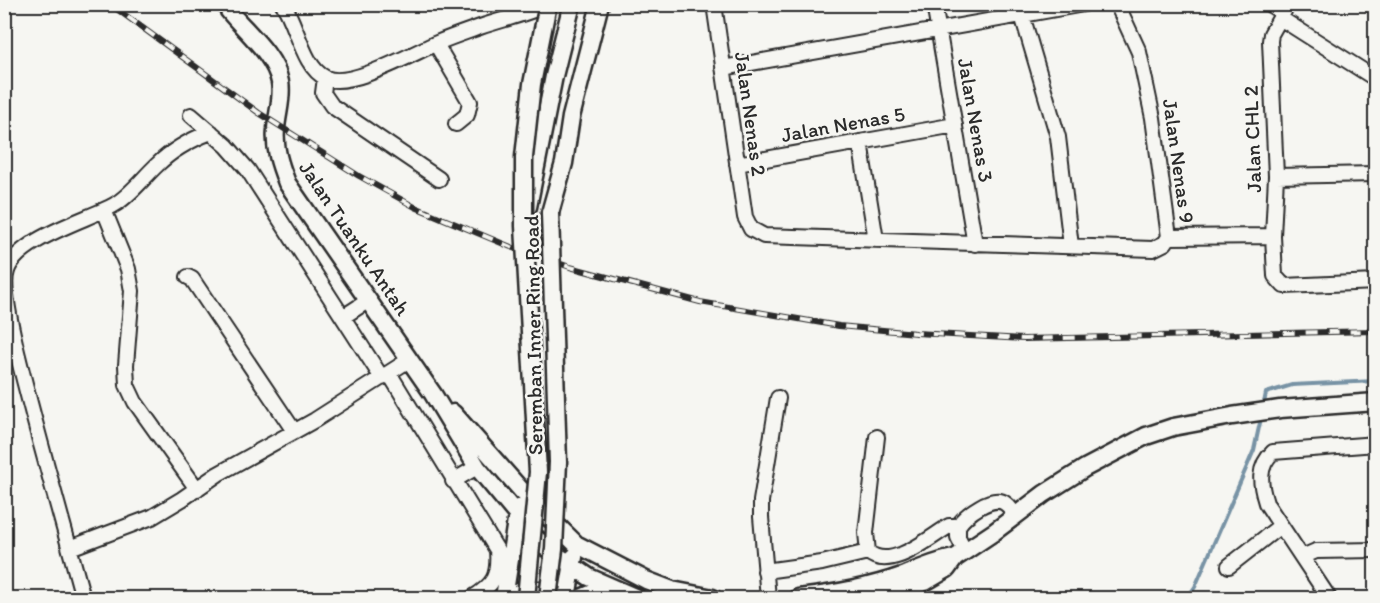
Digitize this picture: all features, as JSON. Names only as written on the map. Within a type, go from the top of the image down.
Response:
[{"type":"main road","name":"Jalan Tuanku Antah","points":[[227,4],[229,11],[268,56],[280,82],[276,147],[287,183],[433,394],[477,467],[542,545],[589,577],[634,598]]},
{"type":"main road","points":[[524,226],[524,157],[532,84],[548,4]]},
{"type":"main road","name":"Seremban Inner Ring Road","points":[[526,598],[538,472],[524,226],[554,76],[572,4]]},
{"type":"main road","name":"Seremban Inner Ring Road","points":[[548,598],[555,537],[558,462],[550,213],[564,163],[572,117],[600,4]]},
{"type":"main road","name":"Jalan Tuanku Antah","points":[[433,394],[522,491],[576,544],[646,580],[672,590],[713,598]]},
{"type":"main road","points":[[882,598],[925,582],[947,569],[960,554],[1084,468],[1146,436],[1202,420],[1280,409],[1376,402]]},
{"type":"main road","points":[[504,598],[522,491]]},
{"type":"main road","points":[[567,598],[576,544]]},
{"type":"main road","points":[[798,598],[849,595],[960,554]]},
{"type":"main road","points":[[581,598],[609,586]]},
{"type":"main road","points":[[513,598],[522,590],[540,590],[558,598]]},
{"type":"street","points":[[283,4],[289,13],[307,58],[315,70],[325,78],[339,81],[387,66],[436,44],[548,4]]},
{"type":"street","name":"Jalan Nenas 2","points":[[714,4],[745,217],[751,229]]},
{"type":"street","name":"Jalan Nenas 3","points":[[934,4],[975,244]]},
{"type":"street","points":[[723,68],[1084,4]]},
{"type":"street","name":"Jalan Nenas 9","points":[[751,229],[764,236],[975,244],[1153,249],[1165,243],[1169,237],[1153,118],[1139,52],[1117,4]]},
{"type":"street","points":[[1269,4],[1376,79]]},
{"type":"street","name":"Jalan CHL 2","points":[[1283,12],[1270,41],[1276,176],[1273,236],[1275,276],[1284,286],[1376,282]]},
{"type":"street","points":[[1022,15],[1058,137],[1071,246]]},
{"type":"street","points":[[436,44],[470,102],[467,115],[456,124]]},
{"type":"street","points":[[325,78],[323,93],[332,106],[439,179]]},
{"type":"street","points":[[190,115],[227,146],[248,170],[343,317],[386,375],[497,550],[498,568],[493,582],[472,598]]},
{"type":"street","name":"Jalan Nenas 5","points":[[737,164],[955,125]]},
{"type":"street","points":[[83,598],[12,330],[6,293],[6,271],[27,247],[49,234],[116,205],[159,162],[186,142],[211,132]]},
{"type":"street","points":[[860,142],[876,240]]},
{"type":"street","points":[[1276,176],[1376,174]]},
{"type":"street","points":[[104,210],[129,269],[132,291],[126,365],[127,385],[135,402],[197,489]]},
{"type":"street","points":[[1169,237],[1273,236]]},
{"type":"street","points":[[188,277],[192,279],[294,431]]},
{"type":"street","points":[[343,317],[369,300]]},
{"type":"street","points":[[70,548],[152,517],[235,464],[294,431],[409,360]]},
{"type":"street","points":[[768,598],[761,501],[778,398]]},
{"type":"street","points":[[868,552],[866,533],[878,437]]},
{"type":"street","points":[[1329,598],[1266,503],[1260,476],[1262,467],[1273,453],[1283,450],[1376,444]]},
{"type":"street","points":[[453,481],[477,467]]},
{"type":"street","points":[[765,571],[822,563],[868,552],[879,558],[892,558],[905,554],[949,526],[957,526],[972,511],[991,502],[998,501],[1007,505],[1015,516]]},
{"type":"street","points":[[957,526],[960,554]]},
{"type":"street","points":[[1229,566],[1280,526]]},
{"type":"street","points":[[1302,557],[1316,551],[1376,550]]},
{"type":"waterway","points":[[1263,408],[1266,393],[1292,385],[1376,381]]},
{"type":"waterway","points":[[1187,598],[1195,587],[1254,450],[1261,418]]},
{"type":"railway","points":[[110,4],[259,113],[359,176],[415,207],[511,247],[570,267],[700,302],[839,326],[1024,339],[1376,331]]}]
